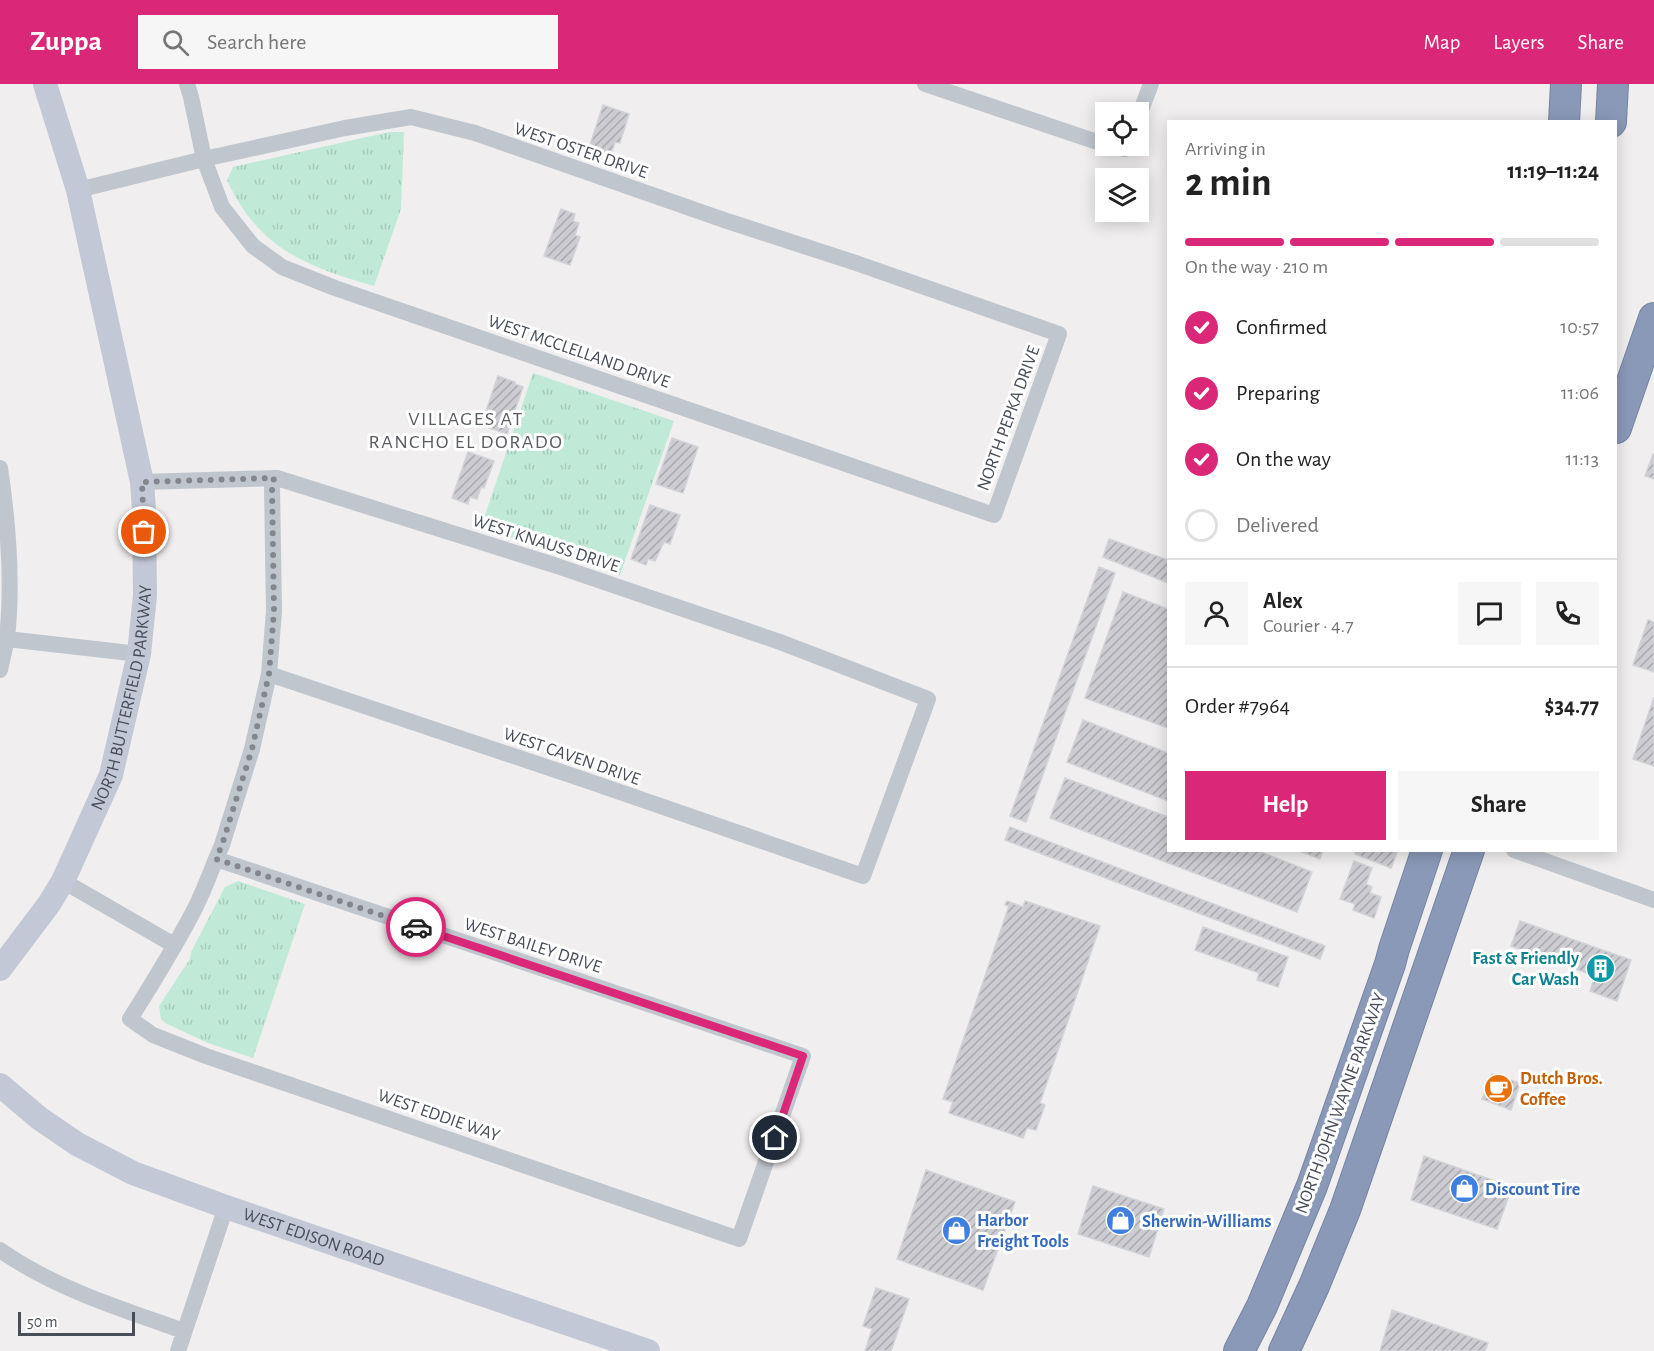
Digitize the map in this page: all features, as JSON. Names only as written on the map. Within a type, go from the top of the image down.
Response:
[{"type":"highway","points":[[1564,120],[1566,84]]},
{"type":"highway","points":[[1611,120],[1613,84]]},
{"type":"highway","points":[[1617,425],[1654,318]]},
{"type":"highway","name":"NORTH JOHN WAYNE PARKWAY","points":[[1239,1351],[1262,1306],[1312,1186],[1390,964],[1426,852]]},
{"type":"highway","name":"NORTH JOHN WAYNE PARKWAY","points":[[1284,1351],[1345,1210],[1468,852]]},
{"type":"highway","points":[[1394,949],[1405,970],[1404,1040]]},
{"type":"street","name":"NORTH BUTTERFIELD PARKWAY","points":[[0,969],[49,904],[63,881],[111,775],[139,654],[145,595],[142,482],[78,190],[45,84]]},
{"type":"street","name":"WEST MCCLELLAND DRIVE","points":[[187,84],[204,159],[222,207],[253,246],[282,267],[335,288],[994,515]]},
{"type":"street","points":[[925,84],[1095,139]]},
{"type":"street","points":[[1144,102],[1151,84]]},
{"type":"street","name":"WEST OSTER DRIVE","points":[[78,190],[345,128],[411,117],[475,134],[1059,333]]},
{"type":"street","name":"NORTH PEPKA DRIVE","points":[[994,515],[1059,333]]},
{"type":"street","points":[[0,468],[10,571],[7,639],[0,670]]},
{"type":"street","points":[[63,881],[174,945],[193,913],[222,845],[252,749],[269,674],[274,611],[272,488],[274,478]]},
{"type":"street","name":"WEST KNAUSS DRIVE","points":[[142,482],[274,478],[560,567],[780,642],[928,699],[863,876]]},
{"type":"street","points":[[7,639],[139,654]]},
{"type":"street","name":"WEST CAVEN DRIVE","points":[[269,674],[863,876]]},
{"type":"street","points":[[1520,852],[1654,900]]},
{"type":"street","name":"WEST BAILEY DRIVE","points":[[216,859],[803,1056],[739,1239]]},
{"type":"street","name":"WEST EDDIE WAY","points":[[174,945],[130,1019],[153,1035],[206,1056],[739,1239]]},
{"type":"street","name":"WEST EDISON ROAD","points":[[0,1085],[39,1118],[77,1144],[133,1173],[648,1351]]},
{"type":"street","points":[[178,1351],[226,1207]]},
{"type":"street","points":[[0,1250],[63,1286],[184,1331]]},
{"type":"green space","points":[[389,132],[404,132],[401,209],[374,286],[326,271],[286,251],[253,222],[239,203],[227,180],[233,167]]},
{"type":"green space","points":[[533,373],[674,421],[620,575],[481,527]]},
{"type":"green space","points":[[238,881],[305,904],[253,1058],[208,1043],[165,1023],[161,1019],[159,1006],[190,959],[191,952],[225,887]]},
{"type":"building","points":[[603,105],[629,114],[620,143],[615,142],[611,155],[603,153],[601,159],[587,154]]},
{"type":"building","points":[[561,209],[575,214],[573,221],[579,223],[575,235],[580,237],[570,265],[544,256]]},
{"type":"building","points":[[498,376],[523,387],[507,434],[481,425]]},
{"type":"building","points":[[672,438],[698,447],[683,493],[656,484]]},
{"type":"building","points":[[468,452],[494,461],[484,488],[481,487],[477,499],[470,497],[468,504],[452,498]]},
{"type":"building","points":[[1654,455],[1654,479],[1645,476]]},
{"type":"building","points":[[650,505],[680,515],[670,544],[664,542],[655,561],[648,559],[646,565],[631,559]]},
{"type":"building","points":[[1109,539],[1167,560],[1167,583],[1103,557]]},
{"type":"building","points":[[1099,567],[1115,573],[1026,822],[1010,816]]},
{"type":"building","points":[[1123,592],[1167,609],[1167,728],[1085,698]]},
{"type":"building","points":[[1648,620],[1654,622],[1654,672],[1633,665]]},
{"type":"building","points":[[1654,697],[1654,766],[1633,759]]},
{"type":"building","points":[[1083,720],[1167,753],[1167,801],[1067,762]]},
{"type":"building","points":[[1065,778],[1167,817],[1167,852],[1261,852],[1312,872],[1297,912],[1050,818]]},
{"type":"building","points":[[1010,827],[1325,946],[1320,959],[1005,840]]},
{"type":"building","points":[[1302,852],[1322,852],[1320,859]]},
{"type":"building","points":[[1356,852],[1397,852],[1391,868],[1355,854]]},
{"type":"building","points":[[1354,861],[1372,868],[1366,884],[1372,887],[1370,893],[1381,897],[1374,918],[1353,910],[1355,904],[1340,899]]},
{"type":"building","points":[[1007,901],[1023,907],[1025,901],[1100,926],[1040,1103],[1045,1105],[1036,1130],[1027,1128],[1023,1138],[949,1113],[953,1102],[943,1099],[1009,906],[1005,905]]},
{"type":"building","name":"Fast & Friendly Car Wash","points":[[1520,921],[1631,960],[1617,1001],[1590,991],[1595,976],[1511,946]]},
{"type":"building","points":[[1203,927],[1288,957],[1278,987],[1257,980],[1259,973],[1195,950]]},
{"type":"building","points":[[1492,1074],[1520,1083],[1511,1110],[1482,1099]]},
{"type":"building","points":[[1424,1156],[1512,1187],[1497,1229],[1411,1200]]},
{"type":"building","name":"Harbor Freight Tools","points":[[926,1170],[1015,1202],[983,1290],[897,1259]]},
{"type":"building","name":"Sherwin-Williams","points":[[1093,1186],[1164,1209],[1149,1257],[1078,1234]]},
{"type":"building","points":[[876,1288],[909,1299],[891,1351],[865,1351],[872,1329],[863,1326]]},
{"type":"building","points":[[1392,1310],[1488,1343],[1485,1351],[1380,1351]]},
{"type":"way so far","points":[[144,532],[142,482],[274,478],[272,488],[274,611],[269,674],[252,749],[216,859],[416,927]]},
{"type":"place","name":"Fast & Friendly Car Wash","points":[[1600,968]]},
{"type":"place","name":"Dutch Bros. Coffee","points":[[1499,1088]]},
{"type":"place","name":"Discount Tire","points":[[1464,1189]]},
{"type":"place","name":"Sherwin-Williams","points":[[1121,1221]]},
{"type":"place","name":"Harbor Freight Tools","points":[[956,1230]]},
{"type":"district","name":"VILLAGES AT RANCHO EL DORADO","points":[[466,430]]},
{"type":"route","points":[[416,927],[803,1056],[775,1138]]}]
